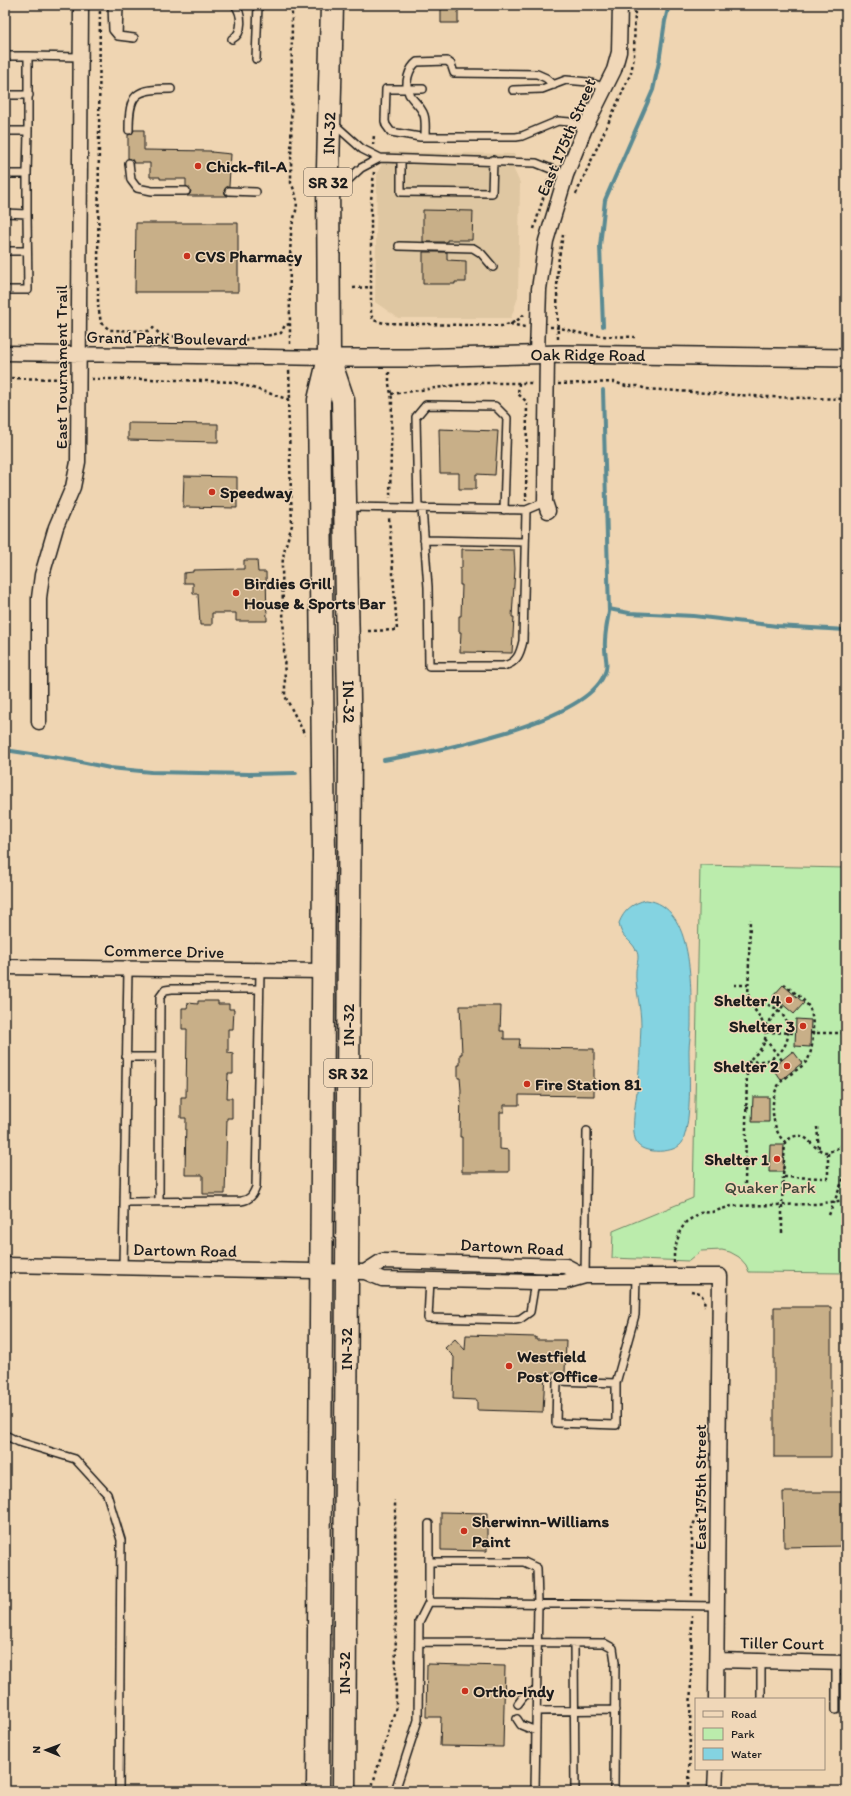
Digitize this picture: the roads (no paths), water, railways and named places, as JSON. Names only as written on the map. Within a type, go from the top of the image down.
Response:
[{"type":"main road","name":"IN-32","points":[[318,1791],[324,728],[319,400],[329,358],[328,120],[332,5]]},
{"type":"main road","name":"IN-32","points":[[329,358],[343,400],[350,748],[356,1272],[344,1791]]},
{"type":"street","name":"East Tournament Trail","points":[[39,722],[40,598],[46,556],[56,527],[73,487],[78,462],[81,5]]},
{"type":"street","name":"East 175th Street","points":[[547,507],[552,384],[539,289],[559,172],[586,128],[614,70],[619,52],[620,5]]},
{"type":"street","name":"Grand Park Boulevard","points":[[5,353],[329,358]]},
{"type":"street","name":"Oak Ridge Road","points":[[329,358],[409,358],[547,354],[846,358]]},
{"type":"street","name":"Commerce Drive","points":[[5,967],[323,972]]},
{"type":"street","name":"Dartown Road","points":[[356,1272],[382,1261],[566,1266],[586,1276]]},
{"type":"street","name":"Dartown Road","points":[[5,1265],[356,1272],[382,1279],[535,1282],[564,1282],[586,1276],[720,1276]]},
{"type":"street","name":"East 175th Street","points":[[716,1698],[720,1276]]},
{"type":"street","name":"Tiller Court","points":[[717,1660],[841,1663]]},
{"type":"street","points":[[715,1791],[716,1770]]},
{"type":"lane","points":[[112,5],[113,30],[118,36],[134,38]]},
{"type":"lane","points":[[118,36],[120,5]]},
{"type":"lane","points":[[232,40],[236,37],[240,29],[239,11],[235,5]]},
{"type":"lane","points":[[256,59],[258,5]]},
{"type":"lane","points":[[5,56],[80,57]]},
{"type":"lane","points":[[5,290],[28,290],[28,56]]},
{"type":"lane","points":[[425,137],[425,118],[409,94],[408,89],[412,65],[421,61],[447,61],[451,64],[454,73],[537,74],[546,78],[554,85]]},
{"type":"lane","points":[[513,90],[542,89],[562,81],[570,80],[588,82],[606,88]]},
{"type":"lane","points":[[423,89],[386,89],[386,125],[391,132],[425,137],[522,136],[558,121],[570,122],[586,128]]},
{"type":"lane","points":[[129,130],[129,111],[131,102],[138,94],[146,90],[171,90]]},
{"type":"lane","points":[[5,95],[29,95]]},
{"type":"lane","points":[[328,120],[375,158],[494,160],[536,163],[559,172]]},
{"type":"lane","points":[[5,131],[28,132]]},
{"type":"lane","points":[[328,199],[361,168],[375,158]]},
{"type":"lane","points":[[401,159],[401,192],[492,193],[494,160]]},
{"type":"lane","points":[[130,163],[131,180],[137,188],[152,191],[186,191]]},
{"type":"lane","points":[[5,174],[27,174]]},
{"type":"lane","points":[[229,191],[256,192]]},
{"type":"lane","points":[[5,213],[27,214]]},
{"type":"lane","points":[[398,246],[473,248],[481,253],[493,267]]},
{"type":"lane","points":[[5,251],[27,251]]},
{"type":"lane","points":[[504,510],[506,418],[495,406],[426,405],[416,417],[420,508],[428,588],[429,666],[503,666],[511,665],[517,658],[521,651],[523,640],[526,510]]},
{"type":"lane","points":[[345,507],[504,510],[526,510],[547,507]]},
{"type":"lane","points":[[424,540],[525,542]]},
{"type":"lane","points":[[123,1267],[128,969]]},
{"type":"lane","points":[[125,1202],[241,1202],[248,1199],[254,1193],[256,1187],[260,970]]},
{"type":"lane","points":[[159,1201],[160,997],[165,990],[172,989],[259,989]]},
{"type":"lane","points":[[126,1057],[159,1057]]},
{"type":"lane","points":[[586,1276],[587,1131]]},
{"type":"lane","points":[[616,1383],[557,1381],[556,1423],[616,1425],[616,1383],[635,1315],[636,1276]]},
{"type":"lane","points":[[430,1280],[428,1318],[520,1319],[530,1312],[535,1282]]},
{"type":"lane","points":[[5,1434],[19,1442],[75,1459],[107,1494],[121,1540],[119,1791]]},
{"type":"lane","points":[[395,1791],[418,1720],[419,1622],[429,1602],[429,1524]]},
{"type":"lane","points":[[429,1562],[524,1562],[537,1568],[538,1603],[535,1791]]},
{"type":"lane","points":[[429,1602],[717,1606]]},
{"type":"lane","points":[[418,1642],[604,1643],[612,1648],[615,1662],[614,1791]]},
{"type":"lane","points":[[574,1643],[575,1791]]},
{"type":"lane","points":[[761,1661],[761,1698]]},
{"type":"lane","points":[[836,1710],[841,1663]]},
{"type":"lane","points":[[518,1704],[524,1696],[536,1690]]},
{"type":"lane","points":[[536,1710],[615,1710]]},
{"type":"lane","points":[[517,1719],[521,1725],[536,1731]]},
{"type":"water","points":[[646,900],[662,905],[674,917],[682,933],[690,972],[691,1029],[689,1050],[688,1120],[683,1141],[680,1145],[660,1151],[652,1151],[639,1146],[634,1136],[641,1025],[636,977],[638,957],[634,946],[622,932],[619,923],[626,911],[637,903]]},
{"type":"waterway","points":[[603,326],[600,246],[605,200],[653,90],[669,5]]},
{"type":"waterway","points":[[384,760],[470,742],[538,721],[568,707],[591,692],[604,675],[607,665],[605,639],[609,612],[603,390]]},
{"type":"waterway","points":[[609,609],[629,613],[694,616],[777,626],[846,630]]},
{"type":"waterway","points":[[5,750],[71,760],[110,768],[151,772],[249,774],[296,773]]},
{"type":"place","name":"Chick-fil-A","points":[[198,166]]},
{"type":"place","name":"CVS Pharmacy","points":[[187,256]]},
{"type":"place","name":"Speedway","points":[[212,492]]},
{"type":"place","name":"Birdies Grill House & Sports Bar","points":[[236,593]]},
{"type":"place","name":"Shelter 4","points":[[789,1000]]},
{"type":"place","name":"Shelter 3","points":[[803,1026]]},
{"type":"place","name":"Shelter 2","points":[[787,1066]]},
{"type":"place","name":"Fire Station 81","points":[[527,1084]]},
{"type":"place","name":"Shelter 1","points":[[777,1159]]},
{"type":"place","name":"Westfield Post Office","points":[[509,1366]]},
{"type":"place","name":"Sherwinn-Williams Paint","points":[[464,1531]]},
{"type":"place","name":"Ortho-Indy","points":[[465,1691]]},
{"type":"park label","name":"Quaker Park","points":[[770,1187]]}]
